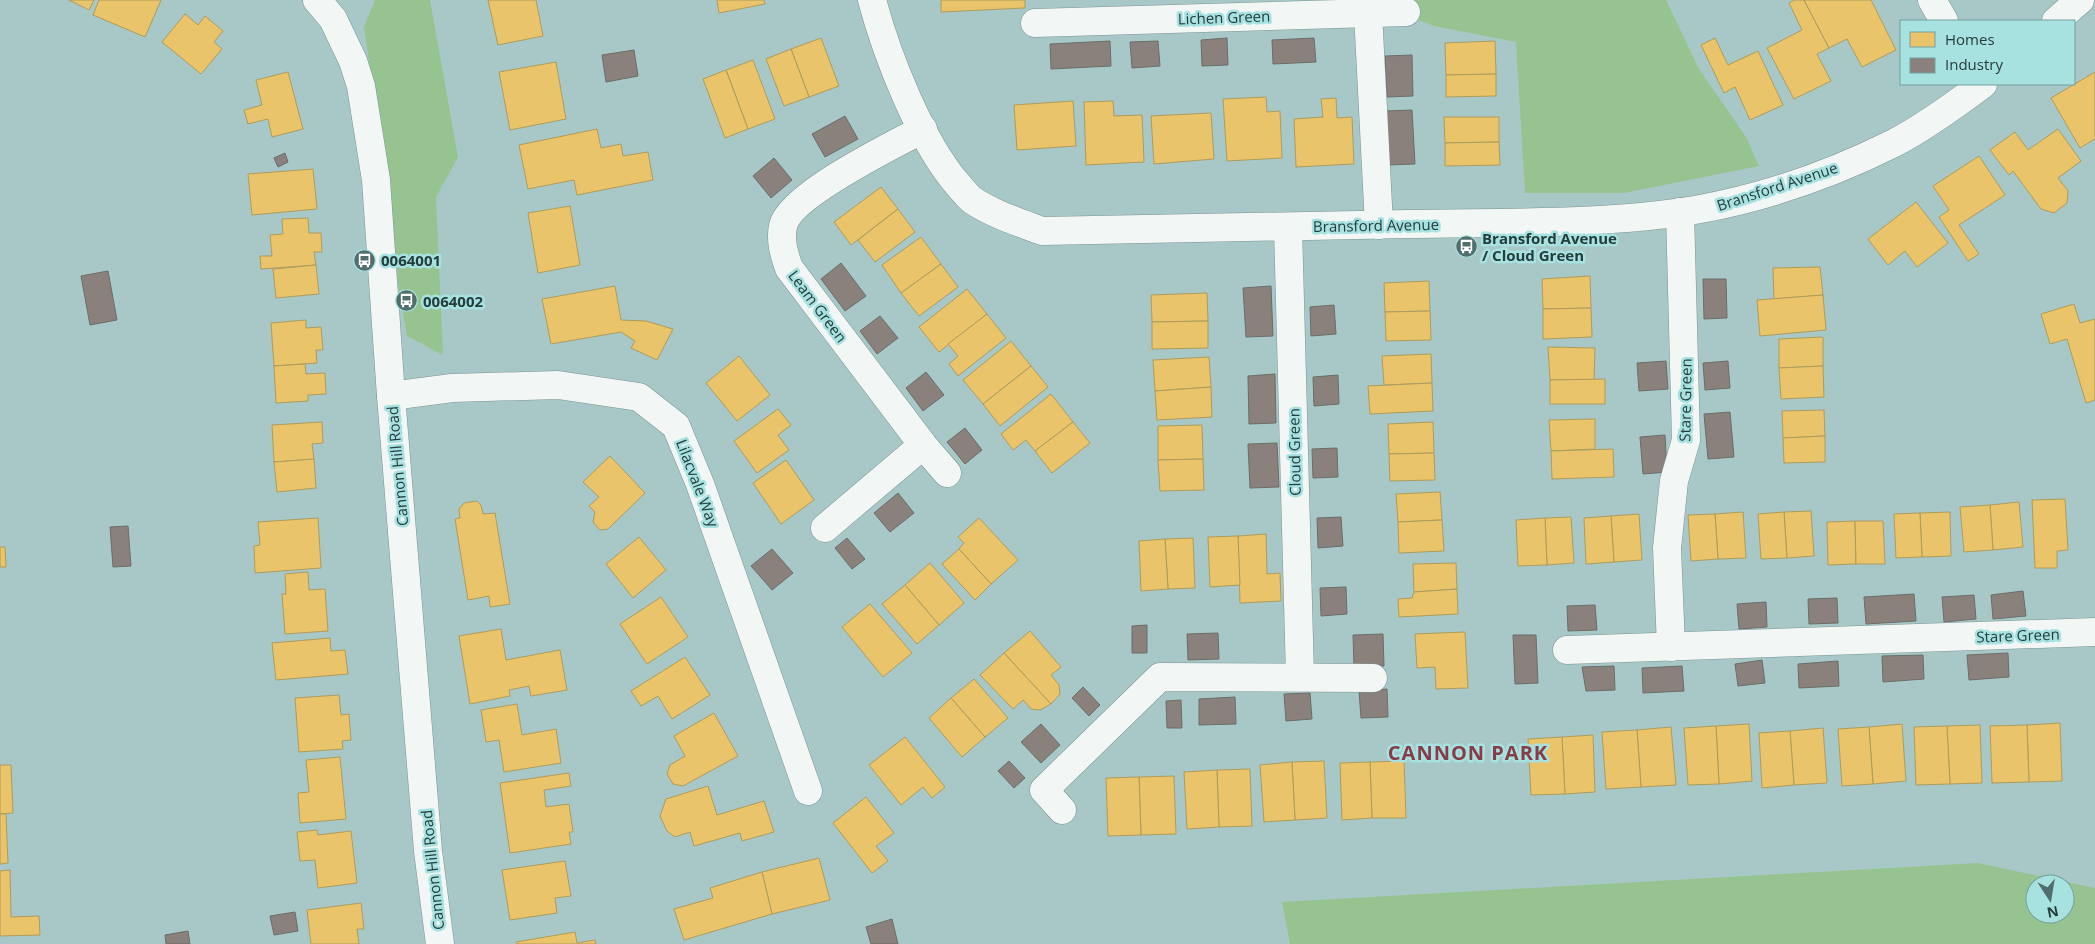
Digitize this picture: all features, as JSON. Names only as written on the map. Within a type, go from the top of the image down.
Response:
[{"type":"street","name":"Cannon Hill Road","points":[[317,0],[333,19],[354,61],[369,129],[382,235],[391,396],[428,851],[440,944]]},
{"type":"street","name":"Bransford Avenue","points":[[872,0],[878,21],[906,93],[946,171],[971,199],[1002,216],[1042,231],[1595,219],[1680,212],[1714,206],[1771,191],[1862,158],[1910,134],[1939,116],[1980,85]]},
{"type":"street","points":[[1932,0],[1943,20]]},
{"type":"street","points":[[2057,20],[2080,0]]},
{"type":"street","name":"Lichen Green","points":[[1035,23],[1079,11],[1406,12]]},
{"type":"street","points":[[1368,13],[1378,225]]},
{"type":"street","name":"Leam Green","points":[[923,129],[845,170],[790,212],[783,226],[782,247],[789,268],[923,445],[947,473]]},
{"type":"street","name":"Stare Green","points":[[1671,647],[1667,548],[1674,481],[1686,440],[1680,212]]},
{"type":"street","name":"Cloud Green","points":[[1288,227],[1300,677]]},
{"type":"street","name":"Lilacvale Way","points":[[391,396],[452,388],[558,385],[638,397],[676,426],[700,484],[808,791]]},
{"type":"street","points":[[826,528],[923,445]]},
{"type":"street","name":"Stare Green","points":[[1567,650],[2095,632]]},
{"type":"street","points":[[1062,810],[1044,790],[1160,677],[1373,678]]},
{"type":"green space","points":[[375,0],[430,0],[458,157],[436,197],[443,355],[407,336],[399,291],[391,209],[364,27]]},
{"type":"green space","points":[[1413,0],[1666,0],[1699,69],[1746,137],[1759,166],[1624,193],[1525,193],[1516,42],[1434,26],[1414,18]]},
{"type":"green space","points":[[1978,863],[2029,874],[2025,874],[2025,924],[2075,924],[2075,884],[2095,888],[2095,944],[1290,944],[1282,902]]},
{"type":"building: Homes","points":[[69,0],[94,0],[89,10]]},
{"type":"building: Homes","points":[[99,0],[161,0],[145,37],[93,15]]},
{"type":"building: Homes","points":[[488,0],[536,0],[543,36],[498,45]]},
{"type":"building: Homes","points":[[717,0],[764,0],[765,4],[719,13]]},
{"type":"building: Homes","points":[[941,0],[1025,0],[1025,8],[941,12]]},
{"type":"building: Homes","points":[[1795,0],[1804,0],[1829,48],[1817,54],[1831,81],[1794,99],[1767,48],[1802,30],[1789,3]]},
{"type":"building: Homes","points":[[1804,0],[1871,0],[1896,50],[1862,67],[1847,39],[1829,48]]},
{"type":"building: Homes","points":[[185,14],[198,25],[205,16],[223,31],[214,42],[222,49],[201,74],[162,42]]},
{"type":"building: Homes","points":[[821,38],[839,86],[809,97],[791,49]]},
{"type":"building: Homes","points":[[1715,38],[1728,65],[1758,51],[1783,105],[1750,120],[1735,87],[1724,93],[1701,45]]},
{"type":"building: Homes","points":[[1495,41],[1496,74],[1446,75],[1445,43]]},
{"type":"building: Homes","points":[[791,49],[809,97],[784,106],[766,59]]},
{"type":"building: Homes","points":[[753,60],[775,119],[748,129],[726,70]]},
{"type":"building: Homes","points":[[556,62],[566,119],[510,130],[499,72]]},
{"type":"building: Homes","points":[[726,70],[748,129],[725,138],[703,79]]},
{"type":"building: Homes","points":[[288,72],[303,129],[272,137],[268,119],[248,124],[244,110],[262,105],[256,80]]},
{"type":"building: Homes","points":[[2095,72],[2095,139],[2080,148],[2051,98]]},
{"type":"building: Homes","points":[[1496,74],[1496,96],[1446,97],[1446,75]]},
{"type":"building: Homes","points":[[1266,97],[1267,112],[1280,111],[1282,158],[1227,161],[1223,99]]},
{"type":"building: Homes","points":[[1336,98],[1337,118],[1352,117],[1354,164],[1296,167],[1294,119],[1323,117],[1321,99]]},
{"type":"building: Homes","points":[[1073,101],[1076,146],[1017,150],[1014,105]]},
{"type":"building: Homes","points":[[1113,101],[1114,116],[1142,115],[1144,162],[1086,165],[1084,102]]},
{"type":"building: Homes","points":[[1211,113],[1214,159],[1154,164],[1151,116]]},
{"type":"building: Homes","points":[[1444,117],[1499,117],[1499,142],[1445,143]]},
{"type":"building: Homes","points":[[597,129],[601,148],[621,144],[623,156],[648,152],[653,180],[577,195],[574,180],[528,189],[519,145]]},
{"type":"building: Homes","points":[[2058,129],[2081,161],[2058,178],[2068,191],[2067,203],[2054,213],[2041,209],[2013,171],[2009,175],[1990,150],[2015,132],[2028,150]]},
{"type":"building: Homes","points":[[1499,142],[1500,165],[1445,166],[1445,143]]},
{"type":"building: Homes","points":[[1979,156],[2005,195],[1959,225],[1979,254],[1968,261],[1939,217],[1949,210],[1933,186]]},
{"type":"building: Homes","points":[[313,169],[317,209],[252,215],[248,174]]},
{"type":"building: Homes","points":[[881,187],[898,209],[851,245],[834,222]]},
{"type":"building: Homes","points":[[1916,202],[1948,243],[1917,267],[1905,251],[1888,265],[1868,239]]},
{"type":"building: Homes","points":[[570,206],[580,265],[538,273],[528,213]]},
{"type":"building: Homes","points":[[898,209],[915,232],[875,262],[858,240]]},
{"type":"building: Homes","points":[[308,218],[309,233],[321,233],[322,252],[314,252],[316,265],[261,269],[260,256],[272,256],[270,235],[283,234],[282,219]]},
{"type":"building: Homes","points":[[921,237],[941,264],[901,293],[882,265]]},
{"type":"building: Homes","points":[[941,264],[958,287],[919,316],[901,293]]},
{"type":"building: Homes","points":[[316,265],[319,294],[276,298],[273,269]]},
{"type":"building: Homes","points":[[1820,267],[1823,295],[1774,299],[1773,268]]},
{"type":"building: Homes","points":[[1590,276],[1591,308],[1543,309],[1542,279]]},
{"type":"building: Homes","points":[[1429,281],[1430,311],[1385,312],[1384,283]]},
{"type":"building: Homes","points":[[615,286],[621,320],[646,321],[673,329],[657,360],[631,348],[635,341],[621,332],[551,344],[542,299]]},
{"type":"building: Homes","points":[[967,289],[987,314],[939,352],[919,327]]},
{"type":"building: Homes","points":[[1207,293],[1208,321],[1152,322],[1151,295]]},
{"type":"building: Homes","points":[[1823,295],[1826,330],[1760,336],[1757,300]]},
{"type":"building: Homes","points":[[2074,304],[2080,323],[2095,319],[2095,400],[2086,403],[2067,339],[2050,344],[2041,314]]},
{"type":"building: Homes","points":[[1591,308],[1592,337],[1543,339],[1543,309]]},
{"type":"building: Homes","points":[[1430,311],[1431,340],[1386,341],[1385,312]]},
{"type":"building: Homes","points":[[987,314],[1006,338],[958,376],[949,364],[958,356],[948,344]]},
{"type":"building: Homes","points":[[306,320],[306,328],[321,327],[323,350],[316,350],[317,363],[274,366],[271,323]]},
{"type":"building: Homes","points":[[1208,321],[1208,348],[1152,349],[1152,322]]},
{"type":"building: Homes","points":[[1823,337],[1823,366],[1779,368],[1779,339]]},
{"type":"building: Homes","points":[[1011,341],[1031,366],[983,404],[963,380]]},
{"type":"building: Homes","points":[[1548,347],[1595,348],[1594,380],[1550,380]]},
{"type":"building: Homes","points":[[1431,354],[1432,383],[1384,385],[1382,356]]},
{"type":"building: Homes","points":[[739,356],[770,395],[737,421],[706,383]]},
{"type":"building: Homes","points":[[1209,357],[1211,387],[1155,391],[1153,360]]},
{"type":"building: Homes","points":[[305,364],[306,374],[325,373],[326,394],[308,395],[308,401],[276,403],[274,366]]},
{"type":"building: Homes","points":[[1031,366],[1048,387],[1000,426],[983,404]]},
{"type":"building: Homes","points":[[1823,366],[1824,397],[1781,399],[1779,368]]},
{"type":"building: Homes","points":[[1605,379],[1605,404],[1550,404],[1550,380]]},
{"type":"building: Homes","points":[[1432,383],[1433,411],[1370,414],[1368,386]]},
{"type":"building: Homes","points":[[1211,387],[1212,417],[1157,420],[1155,391]]},
{"type":"building: Homes","points":[[1051,394],[1073,422],[1035,451],[1026,440],[1013,450],[1001,434]]},
{"type":"building: Homes","points":[[778,409],[791,425],[778,435],[789,450],[757,473],[734,441]]},
{"type":"building: Homes","points":[[1824,410],[1825,436],[1783,438],[1782,411]]},
{"type":"building: Homes","points":[[1595,419],[1595,449],[1551,451],[1549,420]]},
{"type":"building: Homes","points":[[322,422],[323,443],[312,444],[314,459],[274,462],[272,425]]},
{"type":"building: Homes","points":[[1073,422],[1090,443],[1052,473],[1035,451]]},
{"type":"building: Homes","points":[[1433,422],[1434,453],[1389,454],[1388,424]]},
{"type":"building: Homes","points":[[1202,425],[1203,459],[1158,460],[1158,426]]},
{"type":"building: Homes","points":[[1825,436],[1825,462],[1784,463],[1783,438]]},
{"type":"building: Homes","points":[[1613,449],[1614,477],[1552,479],[1551,451]]},
{"type":"building: Homes","points":[[1434,453],[1435,480],[1390,481],[1389,454]]},
{"type":"building: Homes","points":[[610,456],[645,493],[608,529],[600,530],[593,522],[595,512],[589,506],[599,497],[583,482]]},
{"type":"building: Homes","points":[[314,459],[316,488],[277,492],[274,462]]},
{"type":"building: Homes","points":[[1203,459],[1204,490],[1160,491],[1158,460]]},
{"type":"building: Homes","points":[[786,460],[814,500],[781,524],[753,483]]},
{"type":"building: Homes","points":[[1440,492],[1442,520],[1398,522],[1396,494]]},
{"type":"building: Homes","points":[[2065,499],[2068,550],[2057,551],[2057,568],[2035,568],[2032,500]]},
{"type":"building: Homes","points":[[477,501],[481,505],[483,514],[495,513],[510,604],[490,607],[489,596],[468,600],[455,519],[460,518],[459,509],[464,503]]},
{"type":"building: Homes","points":[[2019,502],[2023,547],[1993,550],[1990,505]]},
{"type":"building: Homes","points":[[1990,505],[1993,550],[1964,552],[1960,507]]},
{"type":"building: Homes","points":[[1811,511],[1814,556],[1787,558],[1784,512]]},
{"type":"building: Homes","points":[[1743,512],[1746,558],[1718,559],[1715,514]]},
{"type":"building: Homes","points":[[1784,512],[1787,558],[1761,559],[1758,514]]},
{"type":"building: Homes","points":[[1950,512],[1951,556],[1922,557],[1920,513]]},
{"type":"building: Homes","points":[[1920,513],[1922,557],[1896,558],[1894,514]]},
{"type":"building: Homes","points":[[1639,514],[1642,560],[1614,562],[1611,516]]},
{"type":"building: Homes","points":[[1715,514],[1718,559],[1691,561],[1688,515]]},
{"type":"building: Homes","points":[[1611,516],[1614,562],[1586,564],[1584,518]]},
{"type":"building: Homes","points":[[1571,517],[1574,563],[1547,565],[1545,518]]},
{"type":"building: Homes","points":[[318,518],[321,568],[255,573],[254,546],[260,545],[258,522]]},
{"type":"building: Homes","points":[[979,518],[1018,560],[991,584],[959,549],[964,543],[958,537]]},
{"type":"building: Homes","points":[[1545,518],[1547,565],[1518,566],[1516,520]]},
{"type":"building: Homes","points":[[1442,520],[1444,551],[1399,553],[1398,522]]},
{"type":"building: Homes","points":[[1855,521],[1856,564],[1828,565],[1827,522]]},
{"type":"building: Homes","points":[[1855,521],[1883,521],[1885,564],[1856,564]]},
{"type":"building: Homes","points":[[1266,534],[1267,574],[1280,573],[1281,601],[1240,603],[1238,536]]},
{"type":"building: Homes","points":[[1238,536],[1240,585],[1210,587],[1208,537]]},
{"type":"building: Homes","points":[[639,537],[666,570],[633,598],[606,564]]},
{"type":"building: Homes","points":[[1193,538],[1195,588],[1168,589],[1165,539]]},
{"type":"building: Homes","points":[[1165,539],[1168,589],[1141,591],[1139,541]]},
{"type":"building: Homes","points":[[0,547],[5,547],[6,567],[0,567]]},
{"type":"building: Homes","points":[[959,549],[991,584],[975,600],[942,564]]},
{"type":"building: Homes","points":[[930,563],[964,603],[939,625],[905,585]]},
{"type":"building: Homes","points":[[1456,563],[1457,589],[1414,592],[1413,564]]},
{"type":"building: Homes","points":[[308,572],[309,590],[325,589],[328,631],[285,634],[282,594],[286,594],[285,574]]},
{"type":"building: Homes","points":[[905,585],[939,625],[917,644],[882,604]]},
{"type":"building: Homes","points":[[1457,589],[1458,614],[1399,617],[1398,599],[1412,598],[1414,592]]},
{"type":"building: Homes","points":[[661,597],[688,637],[647,664],[620,624]]},
{"type":"building: Homes","points":[[870,604],[912,653],[883,677],[842,627]]},
{"type":"building: Homes","points":[[501,629],[506,660],[560,650],[567,690],[531,696],[529,686],[509,690],[510,696],[470,704],[459,636]]},
{"type":"building: Homes","points":[[1030,631],[1061,667],[1051,675],[1059,685],[1060,694],[1051,704],[1004,653]]},
{"type":"building: Homes","points":[[1465,632],[1468,688],[1436,689],[1435,667],[1417,668],[1415,634]]},
{"type":"building: Homes","points":[[330,638],[331,651],[345,650],[348,674],[276,680],[272,643]]},
{"type":"building: Homes","points":[[1004,653],[1051,704],[1040,710],[1031,709],[1023,700],[1013,709],[980,675]]},
{"type":"building: Homes","points":[[685,657],[710,695],[672,719],[658,696],[641,706],[631,691]]},
{"type":"building: Homes","points":[[974,679],[1008,718],[985,737],[951,698]]},
{"type":"building: Homes","points":[[339,695],[341,715],[349,714],[351,740],[342,741],[343,749],[299,752],[295,698]]},
{"type":"building: Homes","points":[[951,698],[985,737],[962,757],[929,718]]},
{"type":"building: Homes","points":[[517,704],[522,735],[556,729],[561,763],[504,772],[499,740],[486,742],[481,710]]},
{"type":"building: Homes","points":[[714,713],[738,756],[683,786],[673,784],[667,774],[670,765],[685,756],[674,736]]},
{"type":"building: Homes","points":[[2060,723],[2062,781],[2029,782],[2027,725]]},
{"type":"building: Homes","points":[[1749,724],[1752,781],[1719,784],[1716,726]]},
{"type":"building: Homes","points":[[1902,724],[1906,781],[1873,784],[1869,727]]},
{"type":"building: Homes","points":[[1980,725],[1982,783],[1950,784],[1947,726]]},
{"type":"building: Homes","points":[[2027,725],[2029,782],[1992,783],[1990,726]]},
{"type":"building: Homes","points":[[1716,726],[1719,784],[1688,785],[1684,728]]},
{"type":"building: Homes","points":[[1947,726],[1950,784],[1916,785],[1914,727]]},
{"type":"building: Homes","points":[[1671,727],[1676,785],[1641,787],[1637,730]]},
{"type":"building: Homes","points":[[1869,727],[1873,784],[1842,786],[1838,729]]},
{"type":"building: Homes","points":[[1823,728],[1827,783],[1794,785],[1790,731]]},
{"type":"building: Homes","points":[[1637,730],[1641,787],[1606,789],[1602,732]]},
{"type":"building: Homes","points":[[1790,731],[1794,785],[1762,788],[1759,733]]},
{"type":"building: Homes","points":[[1593,735],[1595,792],[1565,794],[1562,737]]},
{"type":"building: Homes","points":[[905,737],[945,787],[932,798],[923,787],[901,805],[869,765]]},
{"type":"building: Homes","points":[[1562,737],[1565,794],[1531,795],[1528,739]]},
{"type":"building: Homes","points":[[340,757],[346,819],[300,823],[298,793],[309,792],[306,760]]},
{"type":"building: Homes","points":[[1324,761],[1327,818],[1295,820],[1292,762]]},
{"type":"building: Homes","points":[[1404,761],[1406,818],[1372,818],[1370,762]]},
{"type":"building: Homes","points":[[1292,762],[1295,820],[1264,822],[1260,765]]},
{"type":"building: Homes","points":[[1370,762],[1372,818],[1342,820],[1340,763]]},
{"type":"building: Homes","points":[[0,765],[11,765],[13,813],[0,814]]},
{"type":"building: Homes","points":[[1250,769],[1252,826],[1219,827],[1217,770]]},
{"type":"building: Homes","points":[[1217,770],[1219,827],[1187,829],[1184,772]]},
{"type":"building: Homes","points":[[569,773],[571,786],[544,790],[546,807],[569,804],[573,832],[569,832],[571,844],[510,853],[500,783]]},
{"type":"building: Homes","points":[[1174,776],[1176,834],[1141,835],[1139,777]]},
{"type":"building: Homes","points":[[1139,777],[1141,835],[1108,836],[1106,778]]},
{"type":"building: Homes","points":[[708,786],[717,815],[764,801],[774,832],[742,841],[740,833],[694,846],[690,832],[675,837],[667,831],[660,816],[666,799]]},
{"type":"building: Homes","points":[[866,797],[894,833],[876,846],[888,861],[872,873],[833,823]]},
{"type":"building: Homes","points":[[0,814],[6,814],[8,863],[0,864]]},
{"type":"building: Homes","points":[[317,830],[318,835],[351,831],[357,883],[318,888],[315,860],[300,861],[297,832]]},
{"type":"building: Homes","points":[[819,858],[830,900],[772,914],[762,872]]},
{"type":"building: Homes","points":[[565,861],[571,896],[555,898],[557,913],[510,920],[502,870]]},
{"type":"building: Homes","points":[[10,870],[11,917],[39,916],[40,935],[0,936],[0,871]]},
{"type":"building: Homes","points":[[762,872],[772,914],[684,940],[674,909],[713,898],[710,888]]},
{"type":"building: Homes","points":[[361,903],[364,929],[357,929],[359,944],[311,944],[307,910]]},
{"type":"building: Homes","points":[[575,932],[577,943],[595,940],[596,944],[517,944],[516,942]]},
{"type":"building: Industry","points":[[1227,38],[1228,65],[1202,66],[1201,40]]},
{"type":"building: Industry","points":[[1314,38],[1316,62],[1273,64],[1272,40]]},
{"type":"building: Industry","points":[[1110,41],[1111,66],[1051,69],[1050,44]]},
{"type":"building: Industry","points":[[1158,41],[1160,66],[1132,68],[1130,42]]},
{"type":"building: Industry","points":[[634,50],[638,76],[606,82],[602,55]]},
{"type":"building: Industry","points":[[1412,55],[1413,96],[1387,97],[1385,56]]},
{"type":"building: Industry","points":[[1412,110],[1415,164],[1387,165],[1385,111]]},
{"type":"building: Industry","points":[[845,116],[858,139],[825,157],[812,134]]},
{"type":"building: Industry","points":[[285,153],[288,162],[278,167],[274,158]]},
{"type":"building: Industry","points":[[774,158],[792,180],[771,198],[753,176]]},
{"type":"building: Industry","points":[[841,263],[866,296],[845,311],[821,279]]},
{"type":"building: Industry","points":[[108,271],[117,320],[90,325],[81,276]]},
{"type":"building: Industry","points":[[1703,279],[1726,279],[1727,318],[1704,319]]},
{"type":"building: Industry","points":[[1271,286],[1273,336],[1246,337],[1243,288]]},
{"type":"building: Industry","points":[[1334,305],[1336,334],[1311,336],[1310,307]]},
{"type":"building: Industry","points":[[880,316],[898,338],[877,354],[860,331]]},
{"type":"building: Industry","points":[[1666,361],[1668,389],[1639,391],[1637,363]]},
{"type":"building: Industry","points":[[1728,361],[1730,388],[1705,390],[1703,363]]},
{"type":"building: Industry","points":[[926,372],[944,395],[923,411],[906,388]]},
{"type":"building: Industry","points":[[1275,374],[1276,423],[1249,424],[1248,376]]},
{"type":"building: Industry","points":[[1338,375],[1339,404],[1314,406],[1313,377]]},
{"type":"building: Industry","points":[[1730,412],[1734,457],[1708,459],[1704,414]]},
{"type":"building: Industry","points":[[965,428],[982,450],[965,464],[947,442]]},
{"type":"building: Industry","points":[[1665,435],[1667,472],[1643,474],[1640,437]]},
{"type":"building: Industry","points":[[1277,443],[1279,487],[1250,488],[1248,444]]},
{"type":"building: Industry","points":[[1337,448],[1338,477],[1313,478],[1312,449]]},
{"type":"building: Industry","points":[[898,493],[914,513],[890,532],[874,513]]},
{"type":"building: Industry","points":[[1341,517],[1343,546],[1318,548],[1317,518]]},
{"type":"building: Industry","points":[[128,526],[131,566],[113,567],[110,527]]},
{"type":"building: Industry","points":[[847,538],[865,559],[852,569],[835,548]]},
{"type":"building: Industry","points":[[772,549],[793,573],[772,590],[751,566]]},
{"type":"building: Industry","points":[[1346,587],[1347,614],[1321,616],[1320,588]]},
{"type":"building: Industry","points":[[2023,591],[2026,616],[1993,619],[1991,595]]},
{"type":"building: Industry","points":[[1914,594],[1916,621],[1866,624],[1864,597]]},
{"type":"building: Industry","points":[[1974,595],[1976,619],[1944,622],[1942,597]]},
{"type":"building: Industry","points":[[1837,598],[1838,623],[1809,624],[1808,599]]},
{"type":"building: Industry","points":[[1766,602],[1767,627],[1739,629],[1737,604]]},
{"type":"building: Industry","points":[[1595,605],[1597,630],[1568,631],[1567,606]]},
{"type":"building: Industry","points":[[1147,625],[1147,653],[1132,653],[1132,626]]},
{"type":"building: Industry","points":[[1218,633],[1219,659],[1188,660],[1187,634]]},
{"type":"building: Industry","points":[[1383,634],[1384,666],[1354,667],[1353,635]]},
{"type":"building: Industry","points":[[1513,635],[1536,635],[1538,683],[1515,684]]},
{"type":"building: Industry","points":[[2008,653],[2009,677],[1969,680],[1967,655]]},
{"type":"building: Industry","points":[[1923,655],[1924,679],[1883,682],[1882,656]]},
{"type":"building: Industry","points":[[1762,660],[1765,683],[1738,686],[1735,664]]},
{"type":"building: Industry","points":[[1838,661],[1839,686],[1799,688],[1798,664]]},
{"type":"building: Industry","points":[[1614,666],[1615,690],[1586,691],[1582,667]]},
{"type":"building: Industry","points":[[1682,666],[1684,691],[1643,693],[1642,668]]},
{"type":"building: Industry","points":[[1083,687],[1100,705],[1089,716],[1072,698]]},
{"type":"building: Industry","points":[[1387,689],[1388,717],[1361,718],[1359,691]]},
{"type":"building: Industry","points":[[1310,693],[1312,719],[1286,721],[1284,694]]},
{"type":"building: Industry","points":[[1235,697],[1236,724],[1199,725],[1199,699]]},
{"type":"building: Industry","points":[[1181,700],[1182,728],[1167,728],[1166,701]]},
{"type":"building: Industry","points":[[1041,724],[1060,745],[1041,763],[1021,742]]},
{"type":"building: Industry","points":[[1009,761],[1025,778],[1014,788],[998,771]]},
{"type":"building: Industry","points":[[295,912],[298,931],[274,935],[270,916]]},
{"type":"building: Industry","points":[[892,919],[898,944],[871,944],[866,927]]},
{"type":"building: Industry","points":[[188,931],[190,944],[166,944],[165,935]]},
{"type":"place","name":"Bransford Avenue / Cloud Green","points":[[1466,247]]},
{"type":"place","name":"0064001","points":[[365,260]]},
{"type":"place","name":"0064002","points":[[407,301]]},
{"type":"district","name":"CANNON PARK","points":[[1468,752]]}]
